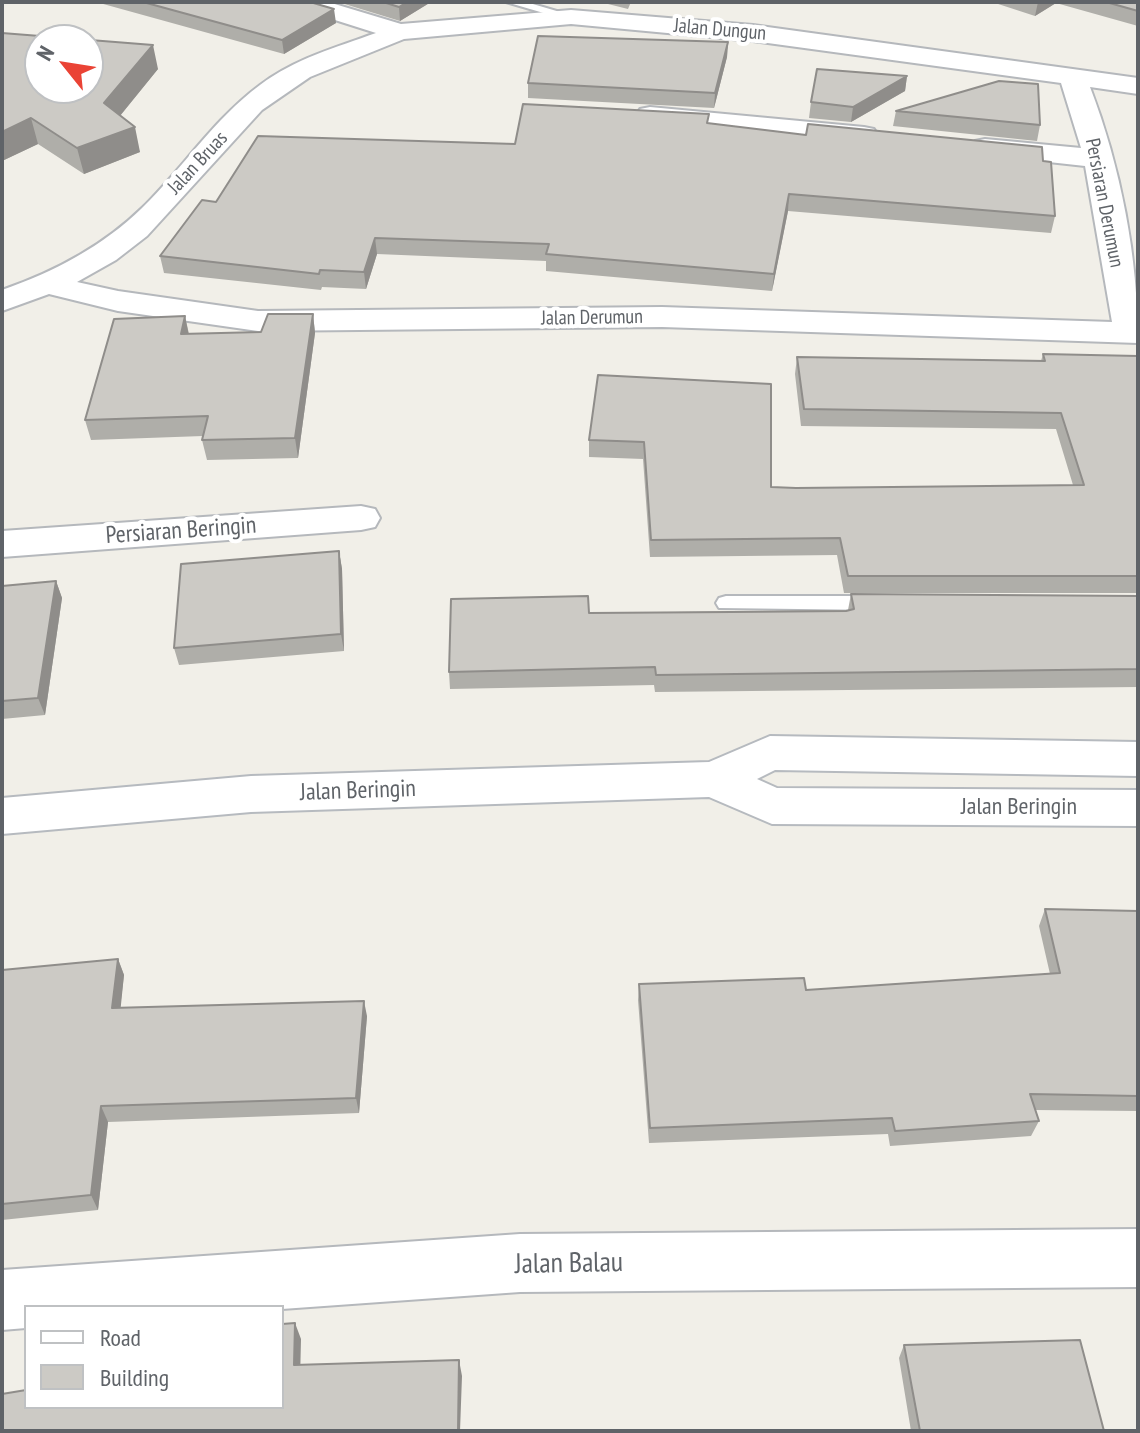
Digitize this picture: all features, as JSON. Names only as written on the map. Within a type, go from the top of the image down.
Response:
[{"type":"street","name":"Jalan Dungun","points":[[303,2],[400,32],[571,17],[753,33],[1138,86]]},
{"type":"street","name":"Jalan Bruas","points":[[2,301],[50,285],[100,257],[137,228],[248,109],[273,88],[301,72],[400,32]]},
{"type":"street","name":"Persiaran Derumun","points":[[1072,76],[1083,103],[1134,332]]},
{"type":"street","points":[[623,114],[682,116],[897,138]]},
{"type":"street","points":[[958,144],[1096,158]]},
{"type":"street","name":"Jalan Derumun","points":[[50,285],[118,301],[258,321],[662,317],[1134,332]]},
{"type":"street","name":"Persiaran Beringin","points":[[2,544],[361,518]]},
{"type":"street","name":"Jalan Beringin","points":[[2,816],[251,794],[714,779],[770,753],[1138,759]]},
{"type":"street","name":"Jalan Beringin","points":[[714,779],[772,806],[1138,808]]},
{"type":"street","name":"Jalan Balau","points":[[2,1300],[520,1263],[1138,1258]]},
{"type":"lane","points":[[512,2],[571,17]]},
{"type":"lane","points":[[726,603],[900,603]]},
{"type":"building","points":[[143,2],[310,2],[334,9],[282,40]]},
{"type":"building","points":[[383,2],[407,2],[399,7]]},
{"type":"building","points":[[1106,2],[1138,2],[1138,11]]},
{"type":"building","points":[[2,33],[24,35],[24,104],[104,103],[135,127],[77,148],[31,118],[2,132]]},
{"type":"building","points":[[538,36],[728,42],[715,93],[528,83]]},
{"type":"building","points":[[104,41],[153,45],[104,103]]},
{"type":"building","points":[[817,69],[907,76],[853,107],[811,102]]},
{"type":"building","points":[[999,81],[1038,84],[1040,125],[896,111]]},
{"type":"building","points":[[523,104],[709,114],[707,123],[806,135],[808,124],[1042,147],[1043,161],[1051,162],[1055,216],[789,194],[774,274],[546,254],[549,244],[375,238],[364,272],[320,270],[319,274],[160,256],[202,200],[216,202],[258,136],[515,144]]},
{"type":"building","points":[[268,314],[313,314],[295,438],[202,440],[208,416],[85,420],[114,319],[185,316],[181,334],[261,332]]},
{"type":"building","points":[[1043,354],[1138,356],[1138,576],[848,576],[840,538],[651,540],[644,442],[589,440],[598,375],[771,384],[771,487],[1084,485],[1061,413],[804,409],[797,357],[1045,361]]},
{"type":"building","points":[[339,551],[341,634],[174,648],[181,564]]},
{"type":"building","points":[[56,581],[38,698],[2,701],[2,586]]},
{"type":"building","points":[[851,594],[1138,596],[1138,669],[656,675],[655,667],[449,672],[451,599],[588,596],[589,613],[846,611],[854,609]]},
{"type":"building","points":[[1045,909],[1138,911],[1138,1096],[1030,1094],[1039,1121],[895,1131],[892,1118],[650,1128],[639,984],[804,978],[806,990],[1060,973]]},
{"type":"building","points":[[118,959],[112,1008],[364,1001],[356,1098],[101,1106],[91,1195],[2,1204],[2,970]]},
{"type":"building","points":[[295,1323],[294,1365],[459,1360],[458,1431],[2,1431],[2,1394],[24,1390],[24,1409],[284,1409],[284,1324]]},
{"type":"building","points":[[1080,1340],[1104,1431],[920,1431],[904,1345]]}]
